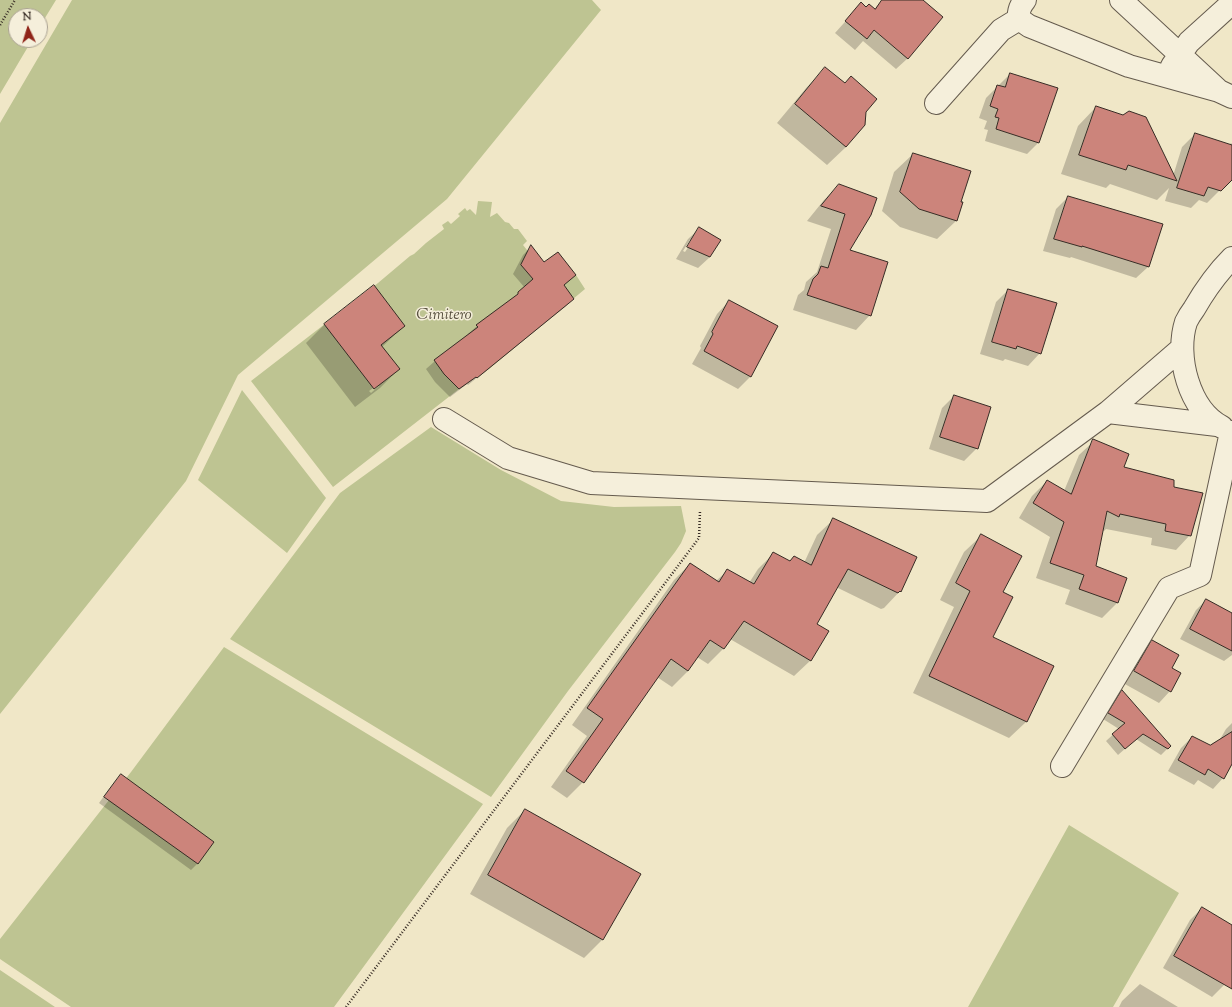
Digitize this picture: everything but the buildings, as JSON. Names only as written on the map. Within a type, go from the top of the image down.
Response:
[{"type":"street","points":[[1121,0],[1226,94]]},
{"type":"street","points":[[1166,76],[1189,42],[1232,4]]},
{"type":"street","points":[[936,103],[1001,30],[1022,9],[1029,26],[1129,66],[1226,94]]},
{"type":"street","points":[[1226,430],[1199,407],[1187,383],[1182,348],[1187,322],[1206,289],[1232,258]]},
{"type":"street","points":[[444,419],[508,458],[591,483],[987,501],[1108,412],[1182,348]]},
{"type":"street","points":[[1108,412],[1226,430]]},
{"type":"street","points":[[1062,766],[1169,588],[1200,574],[1226,430]]},
{"type":"path","points":[[0,25],[15,0]]},
{"type":"path","points":[[346,1007],[698,538],[701,488]]},
{"type":"green space","points":[[0,0],[56,0],[48,13],[48,8],[8,8],[8,48],[27,48],[0,94]]},
{"type":"green space","points":[[72,0],[592,0],[601,10],[447,199],[238,375],[186,481],[0,714],[0,123],[44,48],[48,48],[48,41]]},
{"type":"green space","name":"Cimitero","points":[[478,201],[492,202],[490,217],[497,213],[514,229],[518,229],[527,241],[523,245],[538,267],[558,252],[585,289],[489,369],[459,389],[333,487],[251,381],[414,254],[444,229],[442,225],[448,221],[451,224],[460,216],[458,214],[465,208],[467,211],[470,209],[476,215]]},
{"type":"green space","points":[[242,390],[326,498],[287,553],[198,480]]},
{"type":"green space","points":[[431,427],[501,470],[561,501],[614,507],[681,506],[686,531],[675,552],[568,691],[491,797],[230,639],[340,493]]},
{"type":"green space","points":[[224,647],[483,804],[334,1007],[71,1007],[0,959],[0,939],[131,772]]},
{"type":"green space","points":[[1069,825],[1179,893],[1113,1007],[968,1007]]},
{"type":"green space","points":[[0,970],[55,1007],[0,1007]]}]
